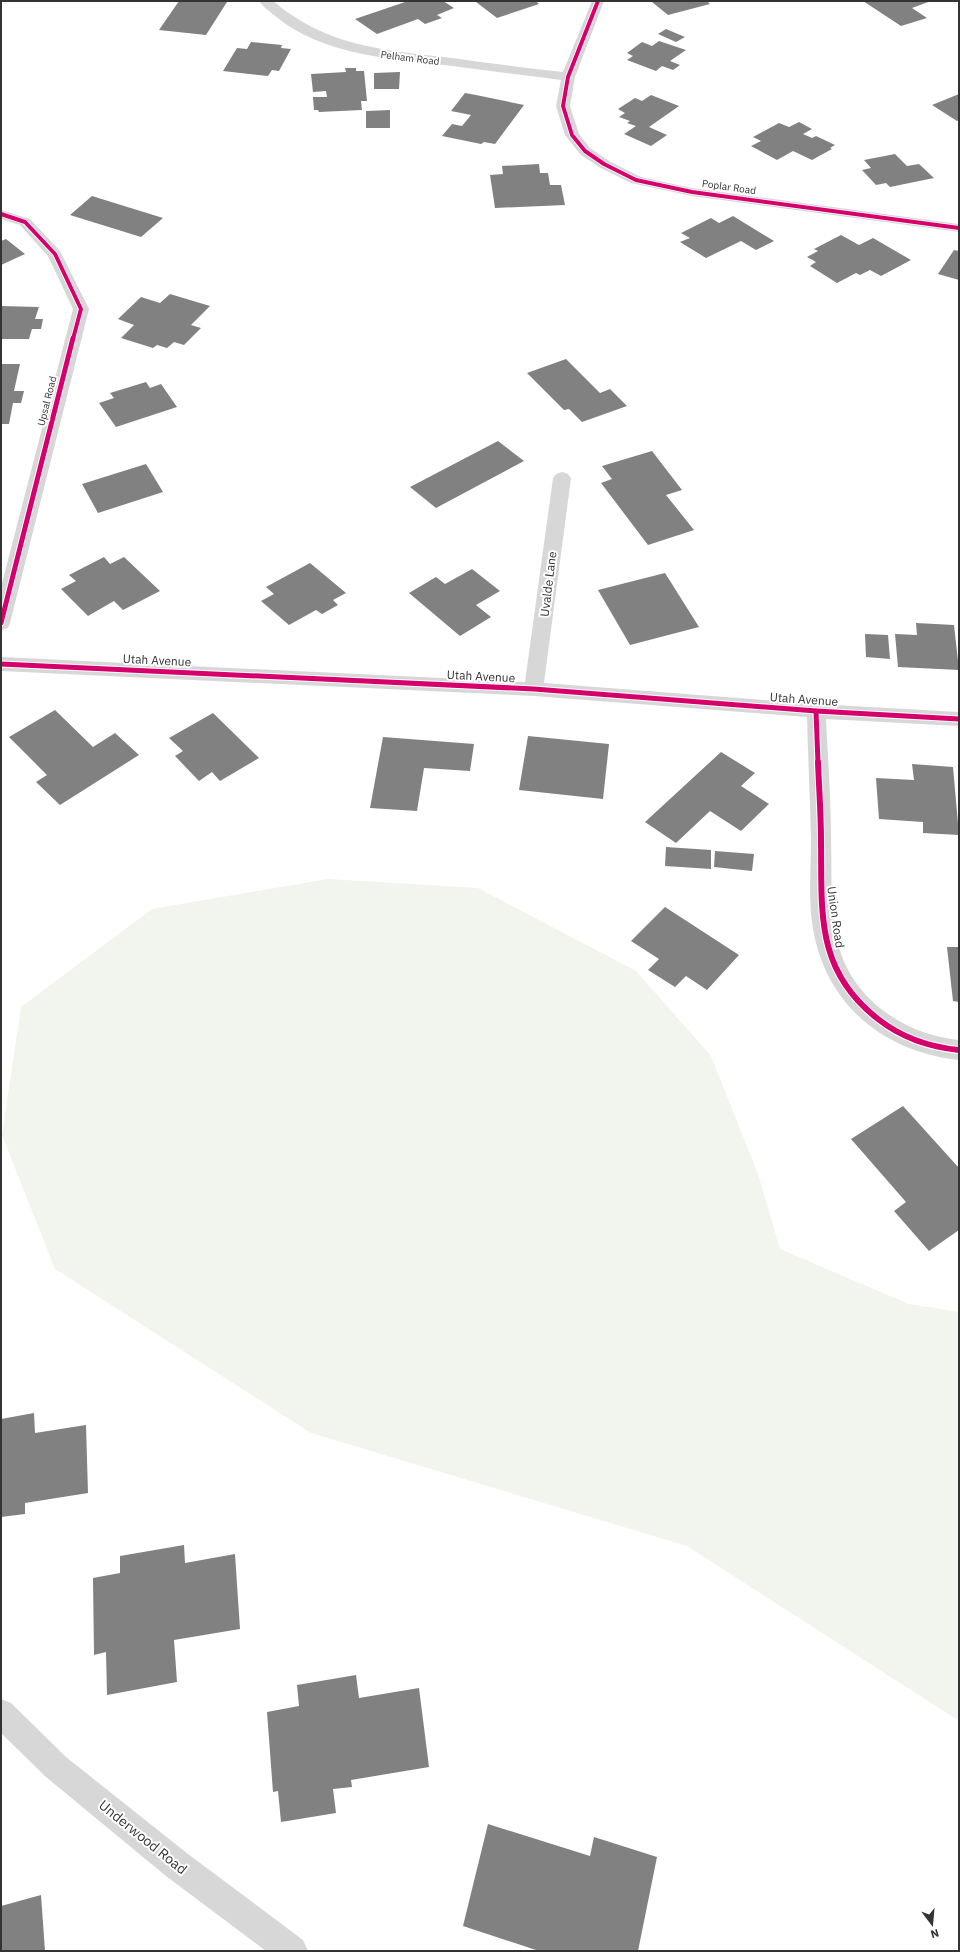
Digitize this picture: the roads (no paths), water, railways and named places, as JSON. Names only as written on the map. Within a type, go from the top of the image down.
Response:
[{"type":"street","name":"Pelham Road","points":[[265,1],[276,12],[302,28],[332,41],[369,53],[568,77]]},
{"type":"street","name":"Poplar Road","points":[[598,1],[568,77],[563,106],[572,135],[585,151],[604,164],[636,180],[692,192],[959,228]]},
{"type":"street","name":"Upsal Road","points":[[1,214],[25,222],[55,254],[81,308],[1,623]]},
{"type":"street","name":"Uvalde Lane","points":[[534,689],[562,478]]},
{"type":"street","name":"Utah Avenue","points":[[1,664],[534,689],[816,711],[959,719]]},
{"type":"street","name":"Union Road","points":[[816,711],[821,843],[820,890],[824,927],[830,955],[837,974],[847,990],[862,1007],[891,1029],[922,1043],[959,1050]]},
{"type":"street","name":"Underwood Road","points":[[1,1713],[56,1767],[178,1865],[292,1951]]}]
